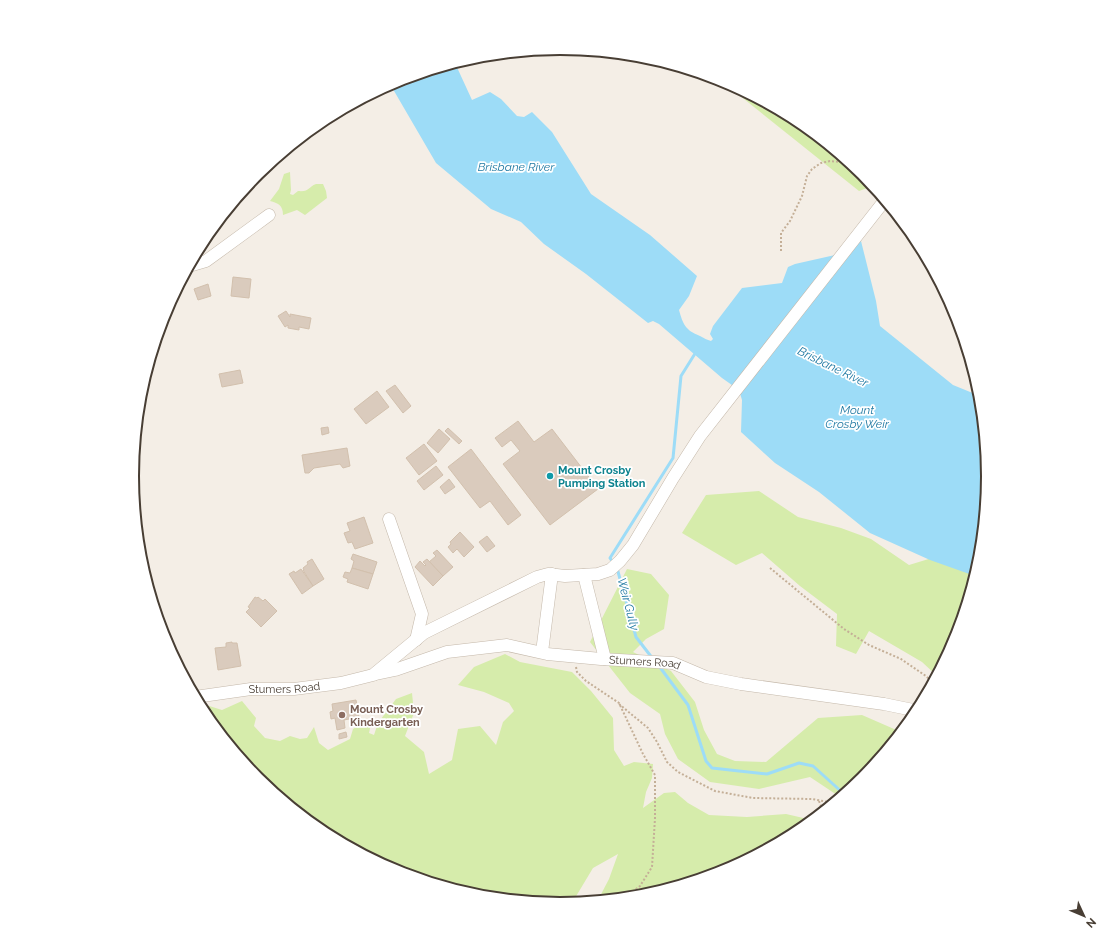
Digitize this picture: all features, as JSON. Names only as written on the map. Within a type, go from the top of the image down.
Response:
[{"type":"street","name":"Stumers Road","points":[[373,675],[424,633],[537,577],[552,574],[598,574],[610,570],[620,561],[633,546],[672,478],[700,436],[882,204]]},
{"type":"street","points":[[196,264],[206,260],[269,215]]},
{"type":"street","points":[[389,519],[422,614],[416,640]]},
{"type":"street","points":[[542,652],[552,574]]},
{"type":"street","points":[[584,575],[605,659]]},
{"type":"street","name":"Stumers Road","points":[[201,696],[251,689],[294,689],[340,683],[395,670],[446,652],[507,645],[542,652],[574,656],[673,663],[706,677],[884,704],[910,709]]},
{"type":"path","points":[[781,251],[781,233],[790,220],[802,196],[807,176],[812,169],[821,163],[830,161],[841,162]]},
{"type":"path","points":[[770,568],[844,630],[869,645],[901,659],[929,679]]},
{"type":"path","points":[[574,656],[577,672],[586,681],[619,703],[648,728],[667,762],[678,772],[695,782],[715,791],[753,798],[787,798],[826,802]]},
{"type":"path","points":[[619,703],[643,754],[655,775],[655,818],[652,867],[640,886],[635,890]]},
{"type":"path","points":[[819,801],[821,806]]},
{"type":"green space","points":[[739,95],[770,111],[794,126],[838,159],[867,188],[859,191]]},
{"type":"green space","points":[[290,172],[290,194],[293,195],[298,191],[307,190],[316,184],[323,184],[326,191],[327,198],[305,215],[297,210],[283,215],[280,205],[270,201],[279,189],[284,174]]},
{"type":"green space","points":[[759,491],[798,517],[841,528],[871,539],[909,565],[945,554],[972,561],[959,611],[933,672],[922,662],[869,631],[856,654],[836,646],[837,614],[800,586],[762,553],[736,565],[682,533],[706,495]]},
{"type":"green space","points":[[627,569],[651,574],[669,595],[664,629],[646,639],[633,652],[671,671],[695,702],[704,730],[717,754],[735,761],[766,762],[818,718],[862,715],[896,730],[877,754],[836,794],[810,777],[759,789],[710,782],[678,759],[665,734],[660,714],[630,693],[590,642]]},
{"type":"green space","points":[[505,654],[520,662],[572,672],[591,691],[613,718],[614,750],[624,766],[634,762],[653,764],[652,778],[646,792],[643,808],[664,793],[675,792],[688,803],[709,815],[747,817],[786,814],[805,818],[770,841],[721,865],[669,883],[642,889],[601,895],[609,879],[618,854],[593,868],[576,896],[532,896],[478,889],[451,883],[399,865],[349,841],[326,826],[282,793],[262,774],[243,754],[207,705],[222,710],[242,701],[256,718],[254,726],[265,738],[280,741],[290,736],[300,739],[307,738],[314,727],[319,743],[328,750],[350,739],[353,729],[364,722],[371,724],[369,733],[374,735],[378,723],[396,699],[412,693],[414,713],[405,736],[424,752],[429,774],[452,760],[458,729],[480,726],[496,745],[503,722],[514,711],[509,703],[484,692],[458,685],[474,667]]},
{"type":"water","points":[[457,68],[472,100],[490,92],[501,99],[517,116],[524,117],[532,112],[552,132],[591,194],[650,235],[697,276],[689,296],[679,310],[683,323],[688,329],[711,341],[713,339],[710,334],[713,326],[742,288],[782,283],[788,267],[835,255],[856,240],[861,241],[876,301],[880,326],[953,385],[973,393],[980,448],[981,476],[977,531],[969,574],[930,560],[870,533],[819,492],[775,463],[741,432],[742,400],[739,390],[722,378],[659,324],[653,321],[648,323],[586,274],[544,244],[521,222],[491,209],[436,163],[393,90],[425,77]]},
{"type":"building","points":[[233,277],[251,279],[249,298],[231,296]]},
{"type":"building","points":[[208,284],[211,296],[198,300],[194,289]]},
{"type":"building","points":[[286,311],[290,317],[290,314],[311,318],[309,329],[299,327],[299,330],[288,328],[288,325],[285,327],[278,316]]},
{"type":"building","points":[[240,370],[243,383],[222,387],[219,374]]},
{"type":"building","points":[[395,385],[411,406],[403,413],[386,391]]},
{"type":"building","points":[[377,391],[389,407],[366,424],[354,409]]},
{"type":"building","name":"Mount Crosby Pumping Station","points":[[518,421],[534,442],[552,429],[598,489],[550,525],[503,464],[520,451],[511,440],[502,447],[495,438]]},
{"type":"building","points":[[328,427],[329,433],[322,435],[321,428]]},
{"type":"building","points":[[448,428],[462,441],[459,444],[445,431]]},
{"type":"building","points":[[439,429],[450,439],[438,453],[427,443]]},
{"type":"building","points":[[424,444],[437,461],[419,475],[406,458]]},
{"type":"building","points":[[347,448],[350,466],[343,468],[340,464],[314,468],[309,473],[305,473],[302,455]]},
{"type":"building","points":[[471,449],[521,515],[508,525],[490,501],[480,508],[448,467]]},
{"type":"building","points":[[436,466],[443,475],[424,490],[417,481]]},
{"type":"building","points":[[449,479],[455,487],[445,494],[440,487]]},
{"type":"building","points":[[364,517],[373,543],[355,549],[352,542],[348,543],[344,533],[350,531],[347,523]]},
{"type":"building","points":[[460,532],[474,547],[464,557],[457,549],[453,553],[448,547],[451,544],[450,542]]},
{"type":"building","points":[[487,536],[495,546],[487,552],[479,542]]},
{"type":"building","points":[[437,550],[453,567],[443,576],[429,562],[436,556],[433,553]]},
{"type":"building","points":[[353,554],[377,562],[373,574],[352,568],[354,561],[351,559]]},
{"type":"building","points":[[312,559],[324,579],[313,586],[303,570],[303,568],[308,564],[307,562]]},
{"type":"building","points":[[427,559],[443,576],[433,586],[415,567],[420,561],[425,566],[426,565],[423,562]]},
{"type":"building","points":[[352,568],[373,574],[368,589],[347,582],[348,579],[343,577],[345,572],[350,573]]},
{"type":"building","points":[[301,569],[313,586],[302,594],[289,574],[294,571],[295,573]]},
{"type":"building","points":[[255,597],[258,597],[263,601],[265,599],[277,611],[261,627],[246,612],[250,608],[248,607]]},
{"type":"building","points":[[226,643],[237,643],[241,666],[218,670],[215,648],[226,647]]},
{"type":"building","points":[[356,700],[359,717],[344,720],[345,728],[337,730],[335,718],[331,719],[330,712],[333,711],[332,704]]},
{"type":"building","points":[[346,732],[347,737],[339,739],[339,734]]},
{"type":"waterway","name":"Weir Gully","points":[[614,564],[610,558],[673,458],[681,376],[696,352]]},
{"type":"waterway","name":"Weir Gully","points":[[617,568],[636,637],[653,659]]},
{"type":"waterway","name":"Weir Gully","points":[[659,666],[688,705],[706,761],[712,768],[767,774],[799,763],[813,766],[840,791]]},
{"type":"place","name":"Mount Crosby Pumping Station","points":[[550,476]]},
{"type":"place","name":"Mount Crosby Kindergarten","points":[[342,715]]},
{"type":"water label","name":"Brisbane River","points":[[516,167]]},
{"type":"water label","name":"Brisbane River","points":[[833,367]]},
{"type":"water label","name":"Mount Crosby Weir","points":[[857,417]]}]
